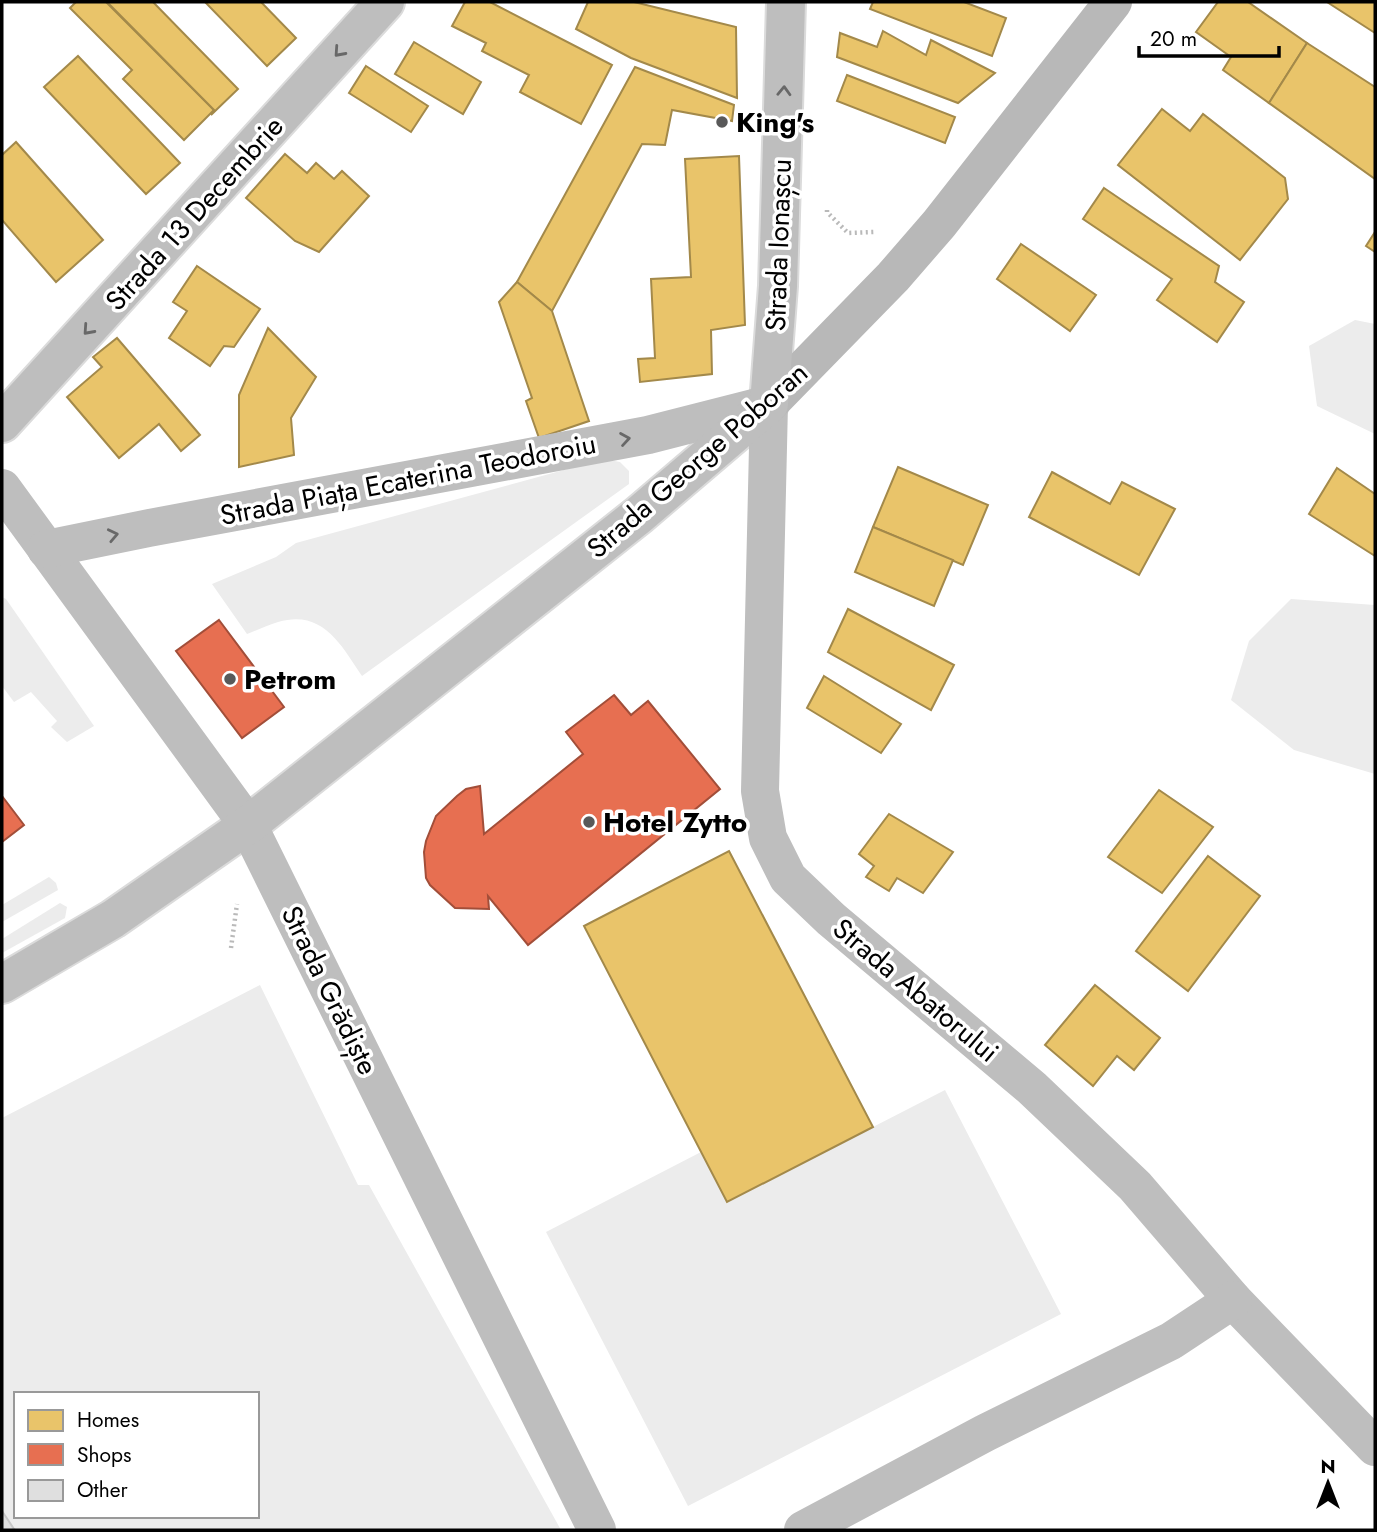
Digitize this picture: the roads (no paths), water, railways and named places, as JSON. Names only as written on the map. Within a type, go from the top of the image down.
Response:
[{"type":"main road","name":"Strada George Poboran","points":[[769,404],[886,284],[931,233],[1114,2]]},
{"type":"street","name":"Strada 13 Decembrie","points":[[2,423],[385,2]]},
{"type":"street","name":"Strada Ionașcu","points":[[769,404],[778,286],[786,2]]},
{"type":"street","name":"Strada Piața Ecaterina Teodoroiu","points":[[46,549],[648,435],[769,404]]},
{"type":"street","name":"Strada George Poboran","points":[[2,984],[113,919],[248,825],[639,515],[769,404]]},
{"type":"street","name":"Strada Abatorului","points":[[769,404],[760,791],[768,838],[783,868],[789,878],[831,919],[1032,1088],[1135,1186],[1233,1300],[1375,1447]]},
{"type":"street","name":"Strada Grădiște","points":[[2,488],[248,825],[597,1530]]},
{"type":"street","points":[[803,1530],[985,1433],[1171,1341],[1233,1300]]},
{"type":"place","name":"King's","points":[[722,122]]},
{"type":"place","name":"Petrom","points":[[230,679]]},
{"type":"place","name":"Hotel Zytto","points":[[589,822]]}]
